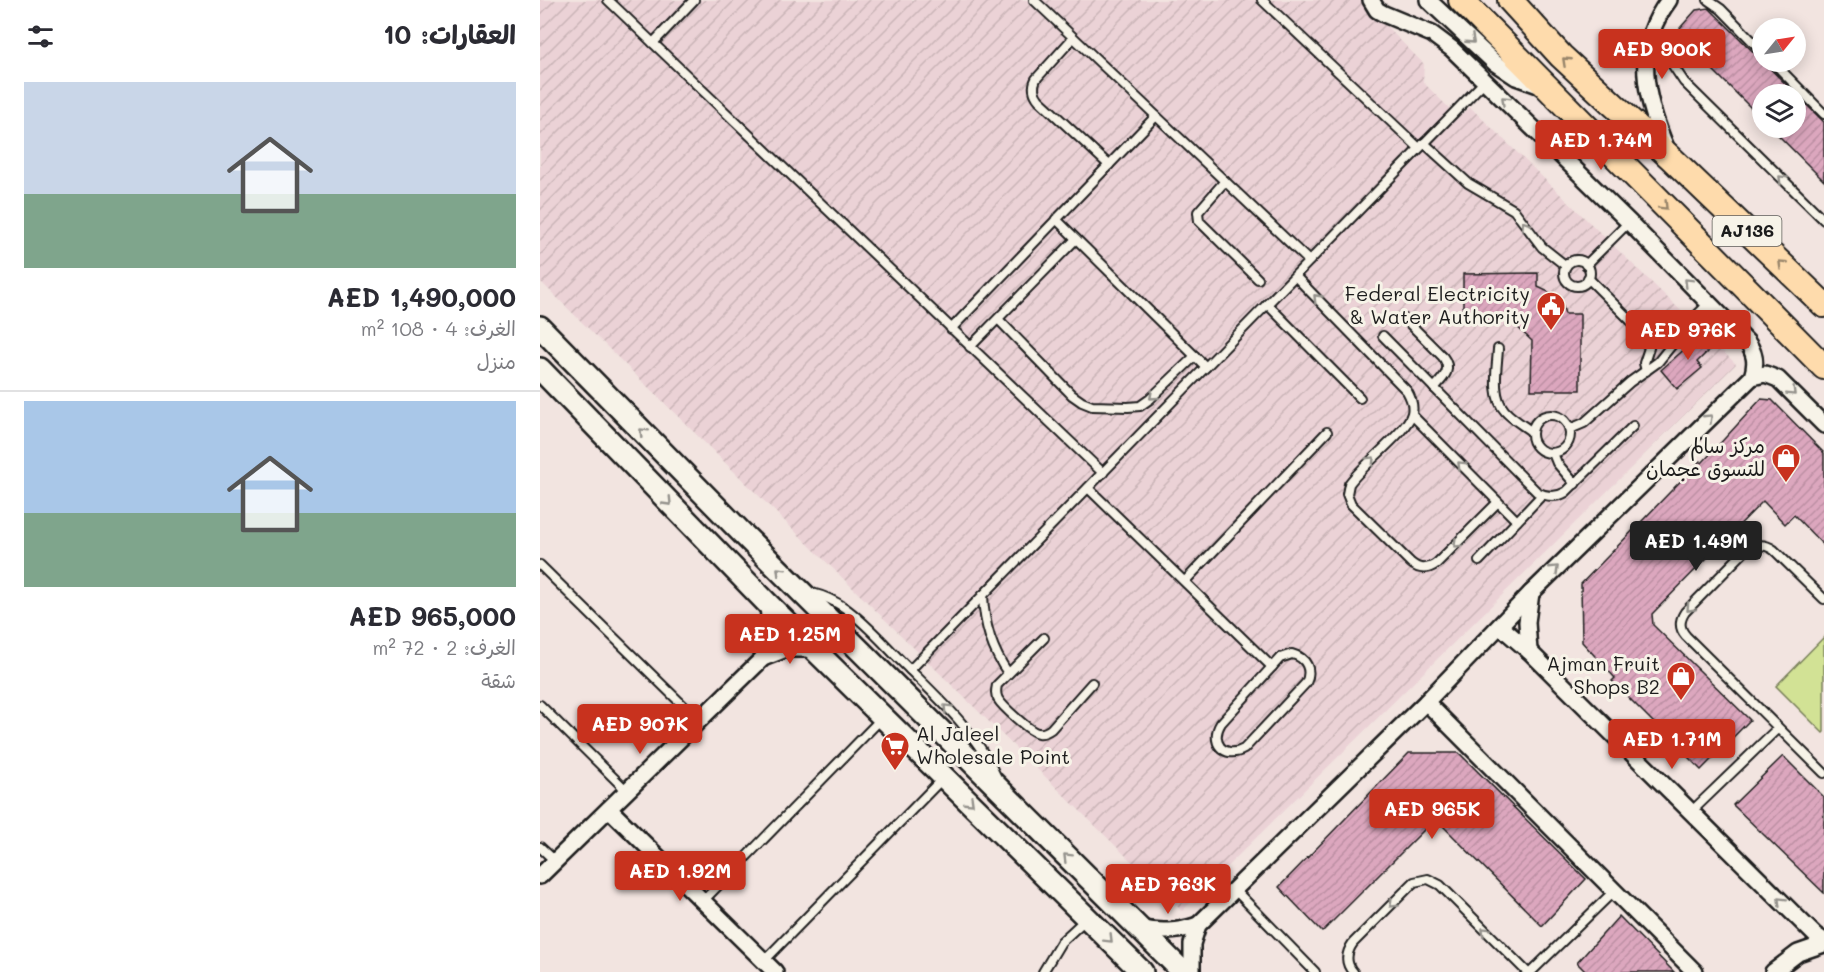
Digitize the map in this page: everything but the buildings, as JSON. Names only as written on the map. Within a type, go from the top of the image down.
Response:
[{"type":"main road","name":"AJ136","points":[[1461,0],[1824,367]]},
{"type":"main road","name":"AJ136","points":[[1510,0],[1561,56],[1824,305]]},
{"type":"main road","points":[[540,327],[1183,972]]},
{"type":"main road","points":[[540,369],[812,649],[1142,972]]},
{"type":"main road","points":[[838,674],[855,670],[866,673],[940,744],[974,764]]},
{"type":"street","points":[[1371,0],[1377,10],[1384,14],[1439,38],[1629,222],[1751,348],[1755,362],[1752,377]]},
{"type":"street","points":[[1428,0],[1505,70],[1527,82],[1546,88]]},
{"type":"street","points":[[1669,0],[1655,24],[1648,44],[1645,65],[1646,86],[1658,128],[1671,158]]},
{"type":"street","points":[[1139,928],[1169,932],[1198,924],[1426,702],[1531,593],[1752,377],[1765,374],[1778,379],[1824,425]]},
{"type":"street","points":[[1529,651],[1527,622],[1531,593]]},
{"type":"street","points":[[763,658],[770,631],[768,604]]},
{"type":"street","points":[[1500,626],[1529,651],[1824,942],[1798,953],[1773,972]]},
{"type":"street","points":[[540,876],[763,658],[786,649],[812,649]]},
{"type":"street","points":[[1426,702],[1695,972]]},
{"type":"street","points":[[609,809],[769,967]]},
{"type":"street","points":[[1192,972],[1192,944],[1198,924]]},
{"type":"lane","points":[[608,0],[1102,473]]},
{"type":"lane","points":[[653,43],[694,0]]},
{"type":"lane","points":[[1034,0],[1309,261]]},
{"type":"lane","points":[[1262,0],[1422,145],[1468,183],[1514,210],[1542,247],[1566,266]]},
{"type":"lane","points":[[1708,0],[1721,9],[1752,41]]},
{"type":"lane","points":[[1655,24],[1670,61],[1684,82],[1824,220]]},
{"type":"lane","points":[[1074,38],[1036,79],[1034,93],[1108,165]]},
{"type":"lane","points":[[1783,72],[1824,114]]},
{"type":"lane","points":[[910,670],[1485,81]]},
{"type":"lane","points":[[951,329],[1156,116]]},
{"type":"lane","points":[[1225,181],[1198,212],[1198,221],[1258,279]]},
{"type":"lane","points":[[1056,219],[1206,367]]},
{"type":"lane","points":[[1586,265],[1629,222]]},
{"type":"lane","points":[[970,347],[1076,239]]},
{"type":"lane","points":[[1574,260],[1586,265],[1588,278],[1581,285],[1570,284],[1564,276],[1566,266],[1574,260]]},
{"type":"lane","points":[[1295,276],[1407,391],[1412,400],[1412,415],[1407,424],[1349,484],[1347,494],[1352,504],[1411,563],[1424,569],[1437,563],[1498,502]]},
{"type":"lane","points":[[1588,278],[1635,325],[1658,340],[1676,339]]},
{"type":"lane","points":[[1570,429],[1584,423],[1630,382],[1663,357],[1709,303]]},
{"type":"lane","points":[[1268,304],[1360,398]]},
{"type":"lane","points":[[998,319],[1072,395],[1092,406],[1134,407],[1146,403],[1196,356]]},
{"type":"lane","points":[[1405,319],[1448,364],[1447,372],[1434,387]]},
{"type":"lane","points":[[1635,325],[1637,333],[1649,348],[1644,363],[1646,371]]},
{"type":"lane","points":[[1383,336],[1542,495],[1560,495],[1575,484],[1633,426]]},
{"type":"lane","points":[[1498,349],[1497,392],[1500,405],[1509,415],[1532,432]]},
{"type":"lane","points":[[1412,415],[1517,521]]},
{"type":"lane","points":[[1550,415],[1563,418],[1570,429],[1569,442],[1564,448],[1553,453],[1540,449],[1532,432],[1538,420],[1550,415]]},
{"type":"lane","points":[[1185,581],[1327,432]]},
{"type":"lane","points":[[1553,453],[1557,463],[1575,484]]},
{"type":"lane","points":[[1088,488],[1272,667]]},
{"type":"lane","points":[[1479,561],[1542,495]]},
{"type":"lane","points":[[1824,599],[1769,546],[1756,545],[1745,551],[1682,617],[1680,622],[1683,632],[1824,773]]},
{"type":"lane","points":[[540,565],[699,721]]},
{"type":"lane","points":[[800,590],[815,593],[843,606],[855,615],[971,734],[989,761],[1001,791]]},
{"type":"lane","points":[[983,595],[983,609],[989,636],[1008,673]]},
{"type":"lane","points":[[1044,638],[997,684],[996,689],[998,698],[1031,730],[1039,734],[1048,732],[1092,683]]},
{"type":"lane","points":[[1286,655],[1299,656],[1308,665],[1309,677],[1244,749],[1237,753],[1223,750],[1218,744],[1217,730],[1272,667],[1286,655]]},
{"type":"lane","points":[[540,705],[627,791]]},
{"type":"lane","points":[[703,901],[883,717]]},
{"type":"lane","points":[[1691,812],[1778,728]]},
{"type":"lane","points":[[769,967],[944,777]]},
{"type":"lane","points":[[540,847],[555,861]]},
{"type":"lane","points":[[1353,972],[1347,955],[1353,943],[1414,882],[1428,879],[1440,885],[1527,972]]},
{"type":"lane","points":[[1234,889],[1315,972]]},
{"type":"lane","points":[[1531,972],[1614,891]]},
{"type":"lane","points":[[1043,972],[1061,942],[1087,917]]},
{"type":"shaded area","points":[[540,0],[1360,0],[1424,64],[1423,82],[1458,117],[1470,107],[1736,364],[1182,911],[540,281]]},
{"type":"green space","points":[[1824,637],[1824,732],[1823,733],[1776,686]]},
{"type":"place","name":"Federal Electricity & Water Authority","points":[[1551,332]]},
{"type":"place","name":"مركز سالم للتسوق عجمان","points":[[1786,484]]},
{"type":"place","name":"Ajman Fruit Shops B2","points":[[1681,702]]},
{"type":"place","name":"Al Jaleel Wholesale Point","points":[[895,772]]}]
